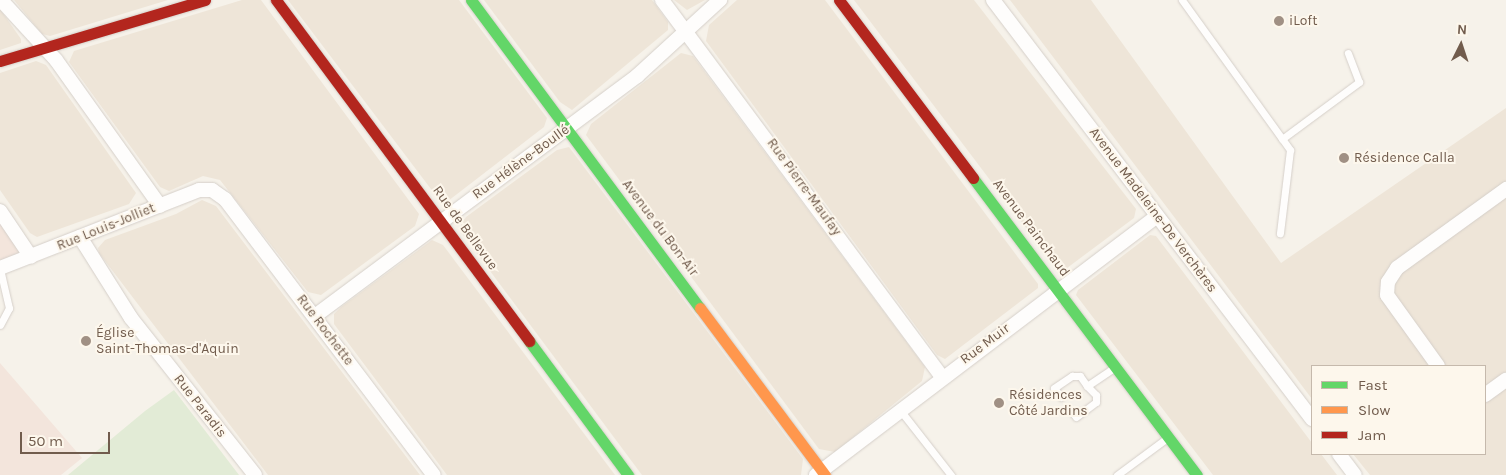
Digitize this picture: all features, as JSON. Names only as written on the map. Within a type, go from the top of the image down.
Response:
[{"type":"street","points":[[1,0],[44,48],[160,206]]},
{"type":"street","points":[[0,61],[188,2],[206,0]]},
{"type":"street","name":"Rue de Bellevue","points":[[276,0],[441,219],[522,334],[628,475]]},
{"type":"street","name":"Avenue du Bon-Air","points":[[471,0],[821,474]]},
{"type":"street","name":"Rue Pierre-Maufay","points":[[662,0],[942,376]]},
{"type":"street","name":"Rue Hélène-Boullé","points":[[315,316],[388,263],[441,219],[567,130],[637,76],[720,0]]},
{"type":"street","name":"Avenue Painchaud","points":[[839,0],[1197,475]]},
{"type":"street","name":"Avenue Madeleine-De Verchères","points":[[993,0],[1311,418]]},
{"type":"street","points":[[1437,365],[1387,295],[1388,282],[1397,268],[1506,189]]},
{"type":"street","name":"Rue Louis-Jolliet","points":[[0,268],[199,190],[212,190]]},
{"type":"street","name":"Rue Rochette","points":[[212,190],[225,199],[434,475]]},
{"type":"street","points":[[0,211],[31,257]]},
{"type":"street","name":"Rue Muir","points":[[821,474],[942,376],[1158,216]]},
{"type":"street","name":"Rue Paradis","points":[[80,238],[131,318],[255,475]]},
{"type":"street","points":[[1486,394],[1506,380]]},
{"type":"street","points":[[1340,455],[1355,475]]},
{"type":"lane","points":[[1182,0],[1290,150],[1280,232]]},
{"type":"lane","points":[[1282,139],[1359,82],[1348,53]]},
{"type":"lane","points":[[0,268],[9,308],[0,325]]},
{"type":"lane","points":[[1088,386],[1115,367]]},
{"type":"lane","points":[[1061,397],[1054,388],[1072,376],[1080,376],[1096,395],[1096,402],[1076,417],[1072,412]]},
{"type":"lane","points":[[900,410],[951,475]]},
{"type":"lane","points":[[1117,475],[1168,437]]},
{"type":"shaded area","points":[[14,0],[168,0],[50,36],[42,34]]},
{"type":"shaded area","points":[[242,0],[261,0],[419,214],[415,226],[321,295],[308,292],[220,180],[203,176],[169,191],[160,187],[69,62],[74,51]]},
{"type":"shaded area","points":[[288,0],[459,0],[547,118],[544,127],[448,201],[440,201]]},
{"type":"shaded area","points":[[484,0],[652,0],[668,22],[668,30],[572,110],[560,102]]},
{"type":"shaded area","points":[[674,0],[705,0],[687,10]]},
{"type":"shaded area","points":[[737,0],[825,0],[1038,284],[1038,288],[945,359],[937,355],[706,41],[709,25]]},
{"type":"shaded area","points":[[854,0],[974,0],[1136,209],[1134,218],[1063,271],[1058,270]]},
{"type":"shaded area","points":[[1010,0],[1091,0],[1281,263],[1506,108],[1506,475],[1370,475],[1354,455],[1486,455],[1486,365],[1311,365],[1311,398]]},
{"type":"shaded area","points":[[0,9],[21,39],[21,43],[0,50]]},
{"type":"shaded area","points":[[681,53],[693,56],[925,367],[922,381],[835,452],[819,449],[586,135],[591,124]]},
{"type":"shaded area","points":[[36,61],[46,65],[136,193],[129,204],[37,237],[30,233],[0,190],[0,73]]},
{"type":"shaded area","points":[[569,147],[803,459],[801,475],[642,475],[461,232],[461,224],[466,217],[557,150]]},
{"type":"shaded area","points":[[202,200],[216,206],[420,475],[268,475],[99,253],[98,248],[105,240],[176,214]]},
{"type":"shaded area","points":[[0,211],[31,257],[0,268]]},
{"type":"shaded area","points":[[1150,235],[1156,236],[1311,442],[1311,455],[1322,455],[1337,475],[1213,475],[1076,295],[1078,290]]},
{"type":"shaded area","points":[[432,240],[443,245],[615,475],[447,475],[334,324],[334,314],[341,307]]},
{"type":"shaded area","points":[[0,363],[82,458],[61,475],[0,475]]},
{"type":"green space","points":[[174,390],[239,475],[68,475],[145,411]]},
{"type":"traffic: fast","points":[[471,0],[700,308]]},
{"type":"traffic: fast","points":[[973,178],[1197,475]]},
{"type":"traffic: fast","points":[[529,341],[628,475]]},
{"type":"traffic: slow","points":[[700,308],[825,475]]},
{"type":"traffic: jam","points":[[0,61],[205,0]]},
{"type":"traffic: jam","points":[[276,0],[529,341]]},
{"type":"traffic: jam","points":[[839,0],[973,178]]},
{"type":"place","name":"iLoft","points":[[1279,21]]},
{"type":"place","name":"Résidence Calla","points":[[1344,158]]},
{"type":"place","name":"Église Saint-Thomas-d'Aquin","points":[[86,341]]},
{"type":"place","name":"Résidences Côté Jardins","points":[[999,403]]}]
